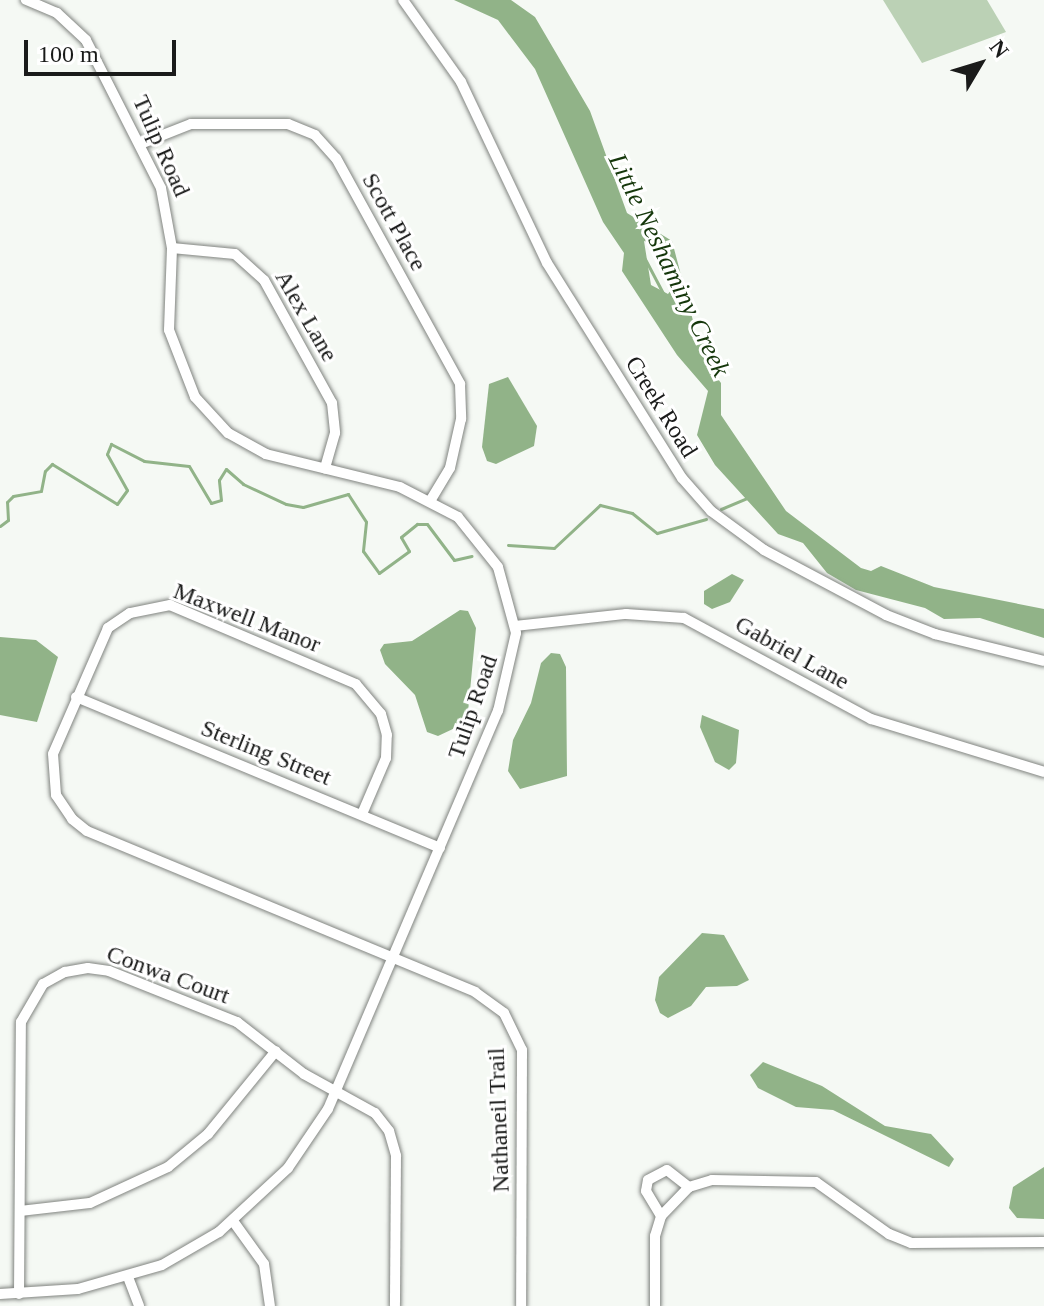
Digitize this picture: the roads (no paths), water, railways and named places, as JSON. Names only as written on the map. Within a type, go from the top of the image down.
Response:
[{"type":"street","name":"Tulip Road","points":[[0,1294],[63,1292],[128,1277],[184,1254],[233,1221],[288,1168],[325,1117],[440,848],[508,684],[515,626],[505,585],[488,550],[458,517],[400,487],[252,447],[228,433],[195,397],[169,330],[172,248],[168,209],[140,144],[86,40],[57,13],[26,0]]},
{"type":"street","name":"Creek Road","points":[[403,0],[461,82],[547,263],[682,478],[711,511],[764,550],[886,615],[935,634],[1044,661]]},
{"type":"street","name":"Scott Place","points":[[140,144],[191,124],[288,124],[315,135],[336,158],[460,384],[461,419],[450,468],[430,501]]},
{"type":"street","name":"Alex Lane","points":[[172,248],[235,254],[264,280],[332,403],[335,433],[325,469]]},
{"type":"street","name":"Maxwell Manor","points":[[362,814],[387,747],[381,714],[370,697],[340,675],[170,605],[130,613],[103,636],[76,697],[52,767],[56,795],[72,819],[87,831],[393,959]]},
{"type":"street","name":"Gabriel Lane","points":[[515,626],[626,614],[684,618],[871,719],[1044,772]]},
{"type":"street","name":"Sterling Street","points":[[76,697],[440,848]]},
{"type":"street","name":"Nathaneil Trail","points":[[393,959],[488,999],[515,1030],[522,1050],[521,1306]]},
{"type":"street","name":"Conwa Court","points":[[19,1294],[21,1022],[33,997],[50,979],[78,969],[109,971],[237,1022],[304,1074],[337,1088],[375,1113],[393,1143],[395,1306]]},
{"type":"street","points":[[20,1211],[90,1203],[168,1167],[208,1134],[276,1051]]},
{"type":"street","points":[[661,1216],[646,1191],[648,1180],[667,1170],[689,1187]]},
{"type":"street","points":[[655,1306],[655,1236],[661,1216],[689,1187],[726,1179],[801,1179],[831,1189],[900,1240],[1044,1242]]},
{"type":"street","points":[[233,1221],[264,1264],[270,1306]]},
{"type":"street","points":[[128,1277],[139,1306]]},
{"type":"water","points":[[454,0],[511,0],[535,17],[590,111],[627,213],[672,241],[696,332],[717,355],[712,371],[721,383],[721,415],[786,511],[861,568],[871,571],[881,566],[934,587],[1044,609],[1044,638],[980,618],[944,619],[925,608],[856,590],[827,573],[803,543],[778,534],[715,465],[697,435],[708,391],[677,355],[622,271],[624,253],[603,222],[535,69],[498,20]],"holes":[[[644,241],[659,246],[674,286],[668,294],[651,285]]]},
{"type":"water","points":[[508,377],[537,426],[534,446],[496,464],[487,461],[482,447],[489,384]]},
{"type":"water","points":[[732,574],[744,580],[730,602],[712,609],[704,604],[704,591]]},
{"type":"water","points":[[460,610],[468,611],[476,628],[468,712],[455,728],[438,736],[427,732],[415,695],[385,664],[380,650],[384,644],[412,641]]},
{"type":"water","points":[[0,637],[36,640],[58,657],[37,722],[0,715]]},
{"type":"water","points":[[551,653],[560,654],[566,667],[567,776],[520,789],[508,771],[513,740],[531,703],[541,663]]},
{"type":"water","points":[[702,715],[739,730],[736,763],[729,770],[715,762],[700,727]]},
{"type":"water","points":[[702,933],[724,935],[749,980],[737,986],[706,987],[691,1006],[668,1018],[660,1013],[655,1000],[659,977]]},
{"type":"water","points":[[763,1062],[822,1086],[885,1126],[931,1134],[954,1159],[949,1167],[833,1110],[796,1107],[758,1088],[750,1075]]},
{"type":"water","points":[[1044,1167],[1044,1219],[1017,1218],[1009,1208],[1013,1187]]},
{"type":"waterway","name":"Little Neshaminy Creek","points":[[645,259],[664,295]]},
{"type":"waterway","points":[[0,526],[8,520],[7,502],[13,496],[41,491],[45,471],[52,464],[117,504],[127,490],[107,454],[111,444],[144,461],[189,466],[211,503],[221,500],[219,480],[226,469],[243,484],[286,504],[303,507],[348,494],[366,522],[363,551],[379,573],[409,551],[401,537],[417,524],[427,524],[454,560],[472,556]]},
{"type":"waterway","points":[[721,509],[747,498]]},
{"type":"waterway","points":[[508,545],[554,548],[600,505],[632,513],[657,533],[706,519]]}]
